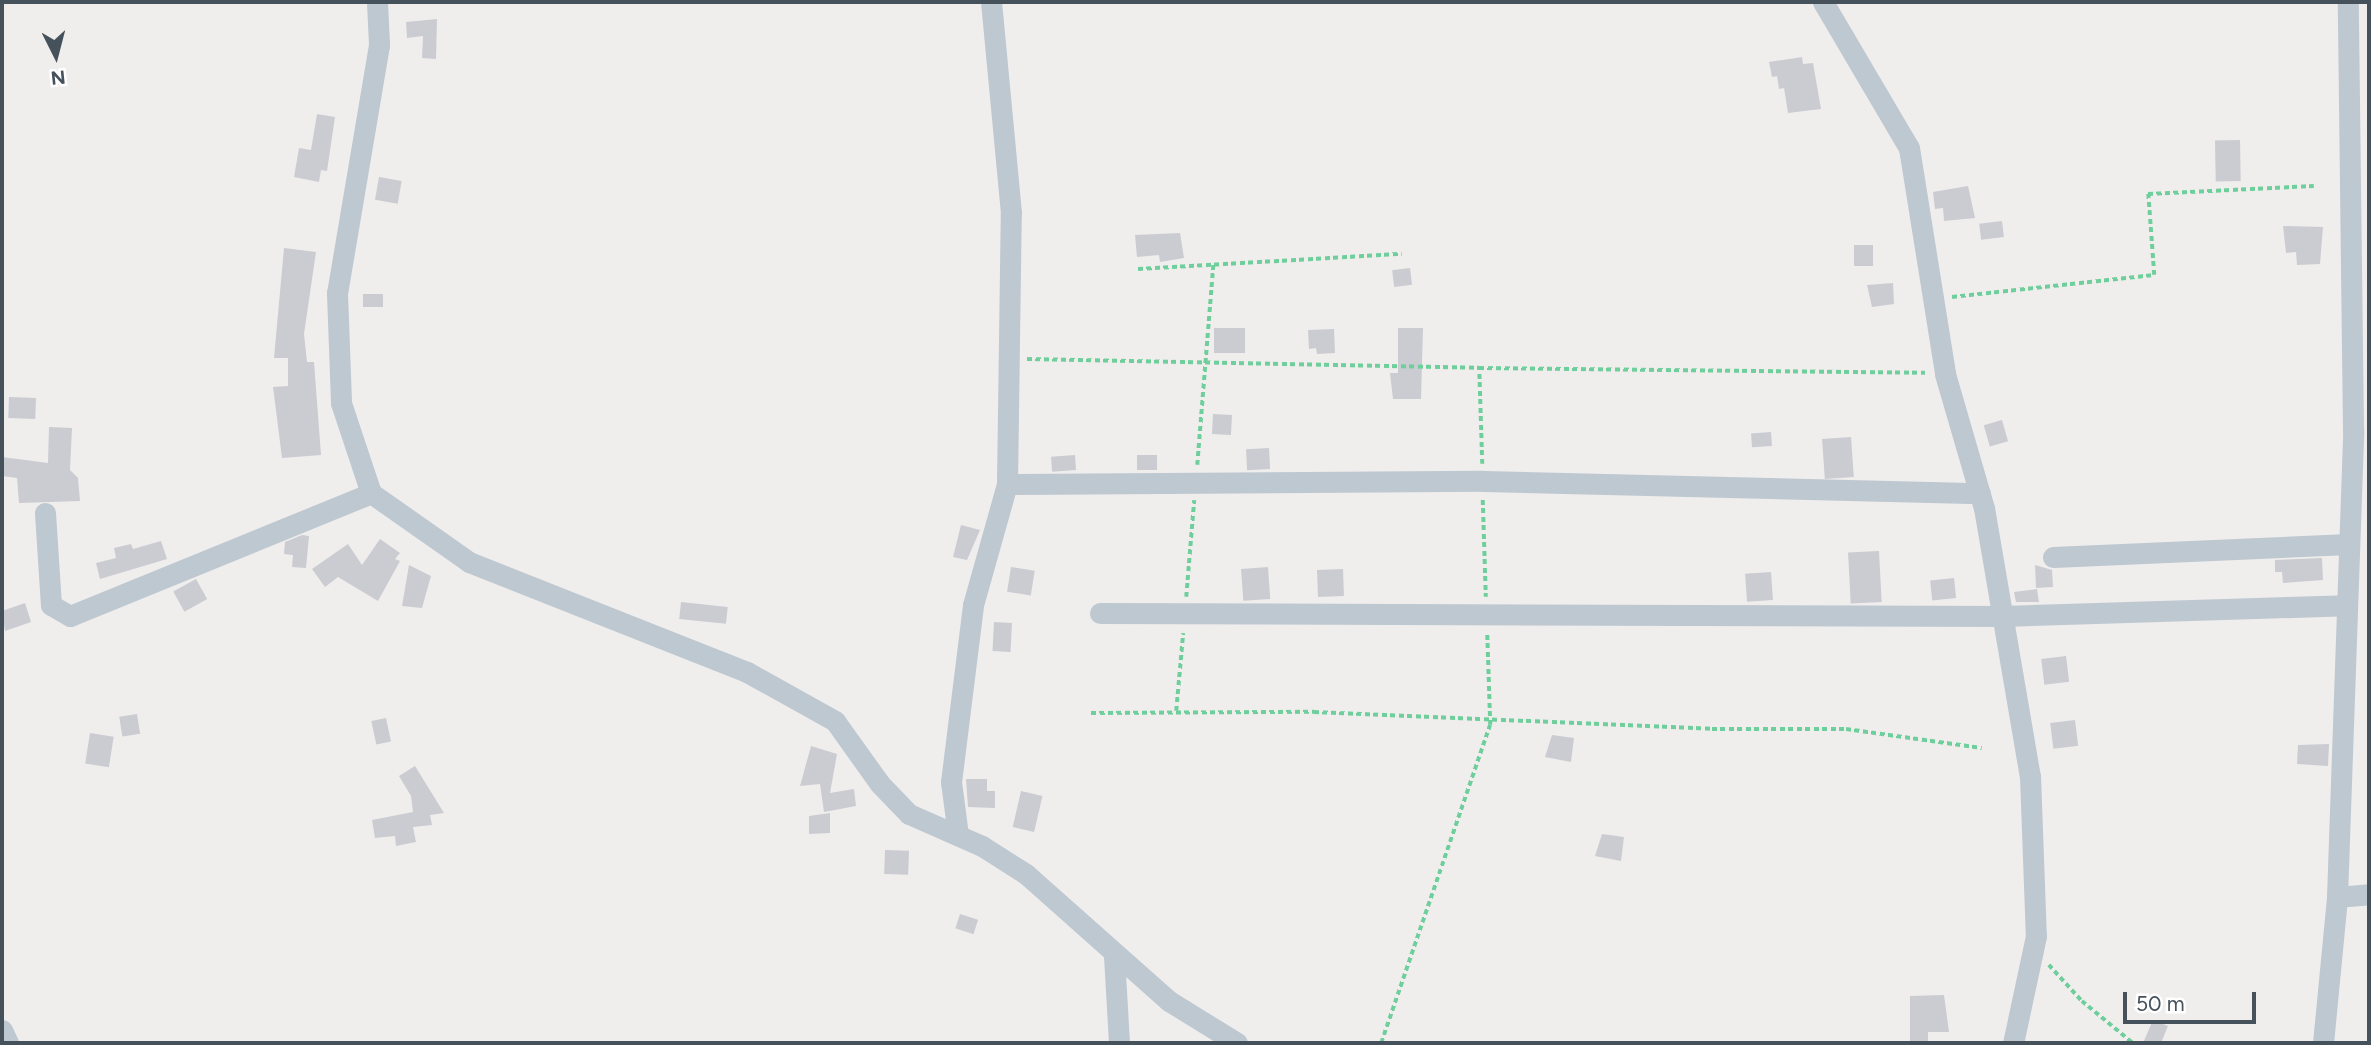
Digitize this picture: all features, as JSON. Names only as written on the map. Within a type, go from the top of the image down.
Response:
[{"type":"street","points":[[377,2],[379,45],[337,293],[341,403],[371,493],[469,562],[747,672],[835,721],[880,784],[909,814],[958,835],[1026,874],[1114,956],[1169,1001],[1237,1043]]},
{"type":"street","points":[[958,835],[951,782],[973,605],[1007,484],[1011,359],[1011,214],[991,2]]},
{"type":"street","points":[[1823,2],[1909,148],[1945,374],[1980,493],[2003,616],[2030,776],[2036,936],[2013,1043]]},
{"type":"street","points":[[2323,1043],[2337,897],[2353,430],[2348,2]]},
{"type":"street","points":[[1007,484],[1483,481],[1980,493]]},
{"type":"street","points":[[45,513],[51,605],[70,616],[371,493]]},
{"type":"street","points":[[2053,557],[2349,544]]},
{"type":"street","points":[[1100,613],[2003,616],[2347,606]]},
{"type":"street","points":[[2337,897],[2369,894]]},
{"type":"street","points":[[1114,956],[1119,1043]]},
{"type":"street","points":[[2,1030],[8,1043]]},
{"type":"path","points":[[1933,299],[2154,275],[2148,194],[2314,186]]},
{"type":"path","points":[[1138,269],[1402,254]]},
{"type":"path","points":[[1011,359],[1945,374]]},
{"type":"path","points":[[1381,1043],[1490,720],[1479,368]]},
{"type":"path","points":[[1091,713],[1277,711],[1712,729],[1846,729],[1982,748]]},
{"type":"path","points":[[2036,936],[2051,971],[2133,1043]]},
{"type":"building","points":[[437,19],[436,59],[422,58],[423,36],[407,38],[406,22]]},
{"type":"building","points":[[1802,57],[1803,64],[1813,63],[1821,109],[1788,113],[1784,88],[1779,89],[1777,76],[1772,77],[1769,62]]},
{"type":"building","points":[[317,114],[335,117],[327,171],[321,170],[319,182],[294,177],[299,148],[311,150]]},
{"type":"building","points":[[2215,140],[2240,140],[2241,181],[2216,181]]},
{"type":"building","points":[[379,177],[402,181],[398,204],[375,200]]},
{"type":"building","points":[[1968,186],[1975,218],[1944,221],[1943,208],[1935,209],[1933,192]]},
{"type":"building","points":[[2002,221],[2004,237],[1981,240],[1979,224]]},
{"type":"building","points":[[2283,226],[2323,227],[2320,264],[2297,265],[2296,252],[2286,253]]},
{"type":"building","points":[[1180,233],[1184,258],[1160,262],[1159,255],[1137,257],[1135,235]]},
{"type":"building","points":[[1854,245],[1873,245],[1873,266],[1854,266]]},
{"type":"building","points":[[284,248],[316,252],[304,334],[307,362],[314,362],[321,455],[282,458],[273,387],[288,386],[288,358],[274,358]]},
{"type":"building","points":[[1410,268],[1412,285],[1394,287],[1392,270]]},
{"type":"building","points":[[1893,283],[1894,304],[1872,307],[1867,285]]},
{"type":"building","points":[[363,294],[383,294],[383,307],[363,307]]},
{"type":"building","points":[[1214,328],[1245,328],[1245,353],[1214,353]]},
{"type":"building","points":[[1398,328],[1423,328],[1421,399],[1393,399],[1390,373],[1398,373]]},
{"type":"building","points":[[1334,329],[1335,353],[1317,354],[1316,348],[1309,349],[1308,330]]},
{"type":"building","points":[[9,397],[36,398],[35,419],[8,418]]},
{"type":"building","points":[[1213,414],[1232,415],[1231,435],[1212,434]]},
{"type":"building","points":[[2002,420],[2008,441],[1990,446],[1984,425]]},
{"type":"building","points":[[49,427],[72,428],[70,470],[78,478],[80,501],[19,503],[17,478],[2,476],[2,457],[48,463]]},
{"type":"building","points":[[1771,432],[1772,446],[1752,447],[1751,433]]},
{"type":"building","points":[[1851,437],[1854,477],[1825,479],[1822,439]]},
{"type":"building","points":[[1269,448],[1270,469],[1247,470],[1246,449]]},
{"type":"building","points":[[1075,455],[1076,470],[1052,472],[1051,457]]},
{"type":"building","points":[[1137,455],[1157,455],[1157,470],[1137,470]]},
{"type":"building","points":[[961,525],[980,530],[967,560],[953,557]]},
{"type":"building","points":[[302,535],[309,536],[306,568],[292,567],[293,555],[284,554],[285,542]]},
{"type":"building","points":[[380,539],[400,553],[395,559],[400,561],[378,601],[338,577],[325,587],[312,569],[348,544],[362,565]]},
{"type":"building","points":[[161,541],[167,559],[100,579],[96,563],[116,558],[114,548],[131,544],[133,549]]},
{"type":"building","points":[[1879,551],[1882,602],[1851,604],[1848,553]]},
{"type":"building","points":[[2322,558],[2323,580],[2283,583],[2282,572],[2275,572],[2275,560]]},
{"type":"building","points":[[409,565],[431,576],[422,608],[402,606]]},
{"type":"building","points":[[2035,565],[2052,570],[2053,587],[2036,588]]},
{"type":"building","points":[[1011,567],[1035,571],[1031,595],[1007,592]]},
{"type":"building","points":[[1268,567],[1270,599],[1243,601],[1241,569]]},
{"type":"building","points":[[1343,569],[1344,596],[1318,597],[1317,570]]},
{"type":"building","points":[[1771,572],[1773,600],[1747,602],[1745,574]]},
{"type":"building","points":[[1954,578],[1956,598],[1932,600],[1930,581]]},
{"type":"building","points":[[196,579],[207,599],[184,612],[173,592]]},
{"type":"building","points":[[2037,589],[2039,602],[2016,602],[2014,592]]},
{"type":"building","points":[[681,602],[728,607],[726,624],[679,619]]},
{"type":"building","points":[[25,603],[31,622],[5,631],[2,611]]},
{"type":"building","points":[[994,622],[1012,623],[1010,652],[992,651]]},
{"type":"building","points":[[2066,656],[2069,682],[2044,685],[2041,659]]},
{"type":"building","points":[[137,714],[140,734],[122,737],[119,717]]},
{"type":"building","points":[[386,718],[391,741],[376,745],[371,721]]},
{"type":"building","points":[[2075,720],[2078,746],[2053,749],[2050,723]]},
{"type":"building","points":[[90,733],[114,737],[109,767],[85,764]]},
{"type":"building","points":[[1552,735],[1574,738],[1571,762],[1545,757]]},
{"type":"building","points":[[2329,744],[2328,766],[2297,764],[2298,745]]},
{"type":"building","points":[[811,746],[837,754],[830,793],[854,789],[856,806],[824,812],[820,784],[800,786]]},
{"type":"building","points":[[415,766],[444,813],[430,815],[432,825],[413,827],[416,842],[396,846],[395,836],[375,838],[372,820],[413,812],[411,796],[399,776]]},
{"type":"building","points":[[966,779],[987,779],[987,791],[995,791],[995,808],[968,807]]},
{"type":"building","points":[[1021,791],[1042,796],[1034,832],[1013,827]]},
{"type":"building","points":[[830,813],[830,833],[809,834],[809,816]]},
{"type":"building","points":[[1602,834],[1624,837],[1621,861],[1595,856]]},
{"type":"building","points":[[885,850],[909,851],[908,875],[884,874]]},
{"type":"building","points":[[960,914],[978,920],[973,934],[955,928]]},
{"type":"building","points":[[1944,995],[1949,1032],[1928,1032],[1928,1041],[1910,1042],[1910,996]]},
{"type":"building","points":[[2153,1020],[2168,1026],[2161,1043],[2143,1043]]}]
